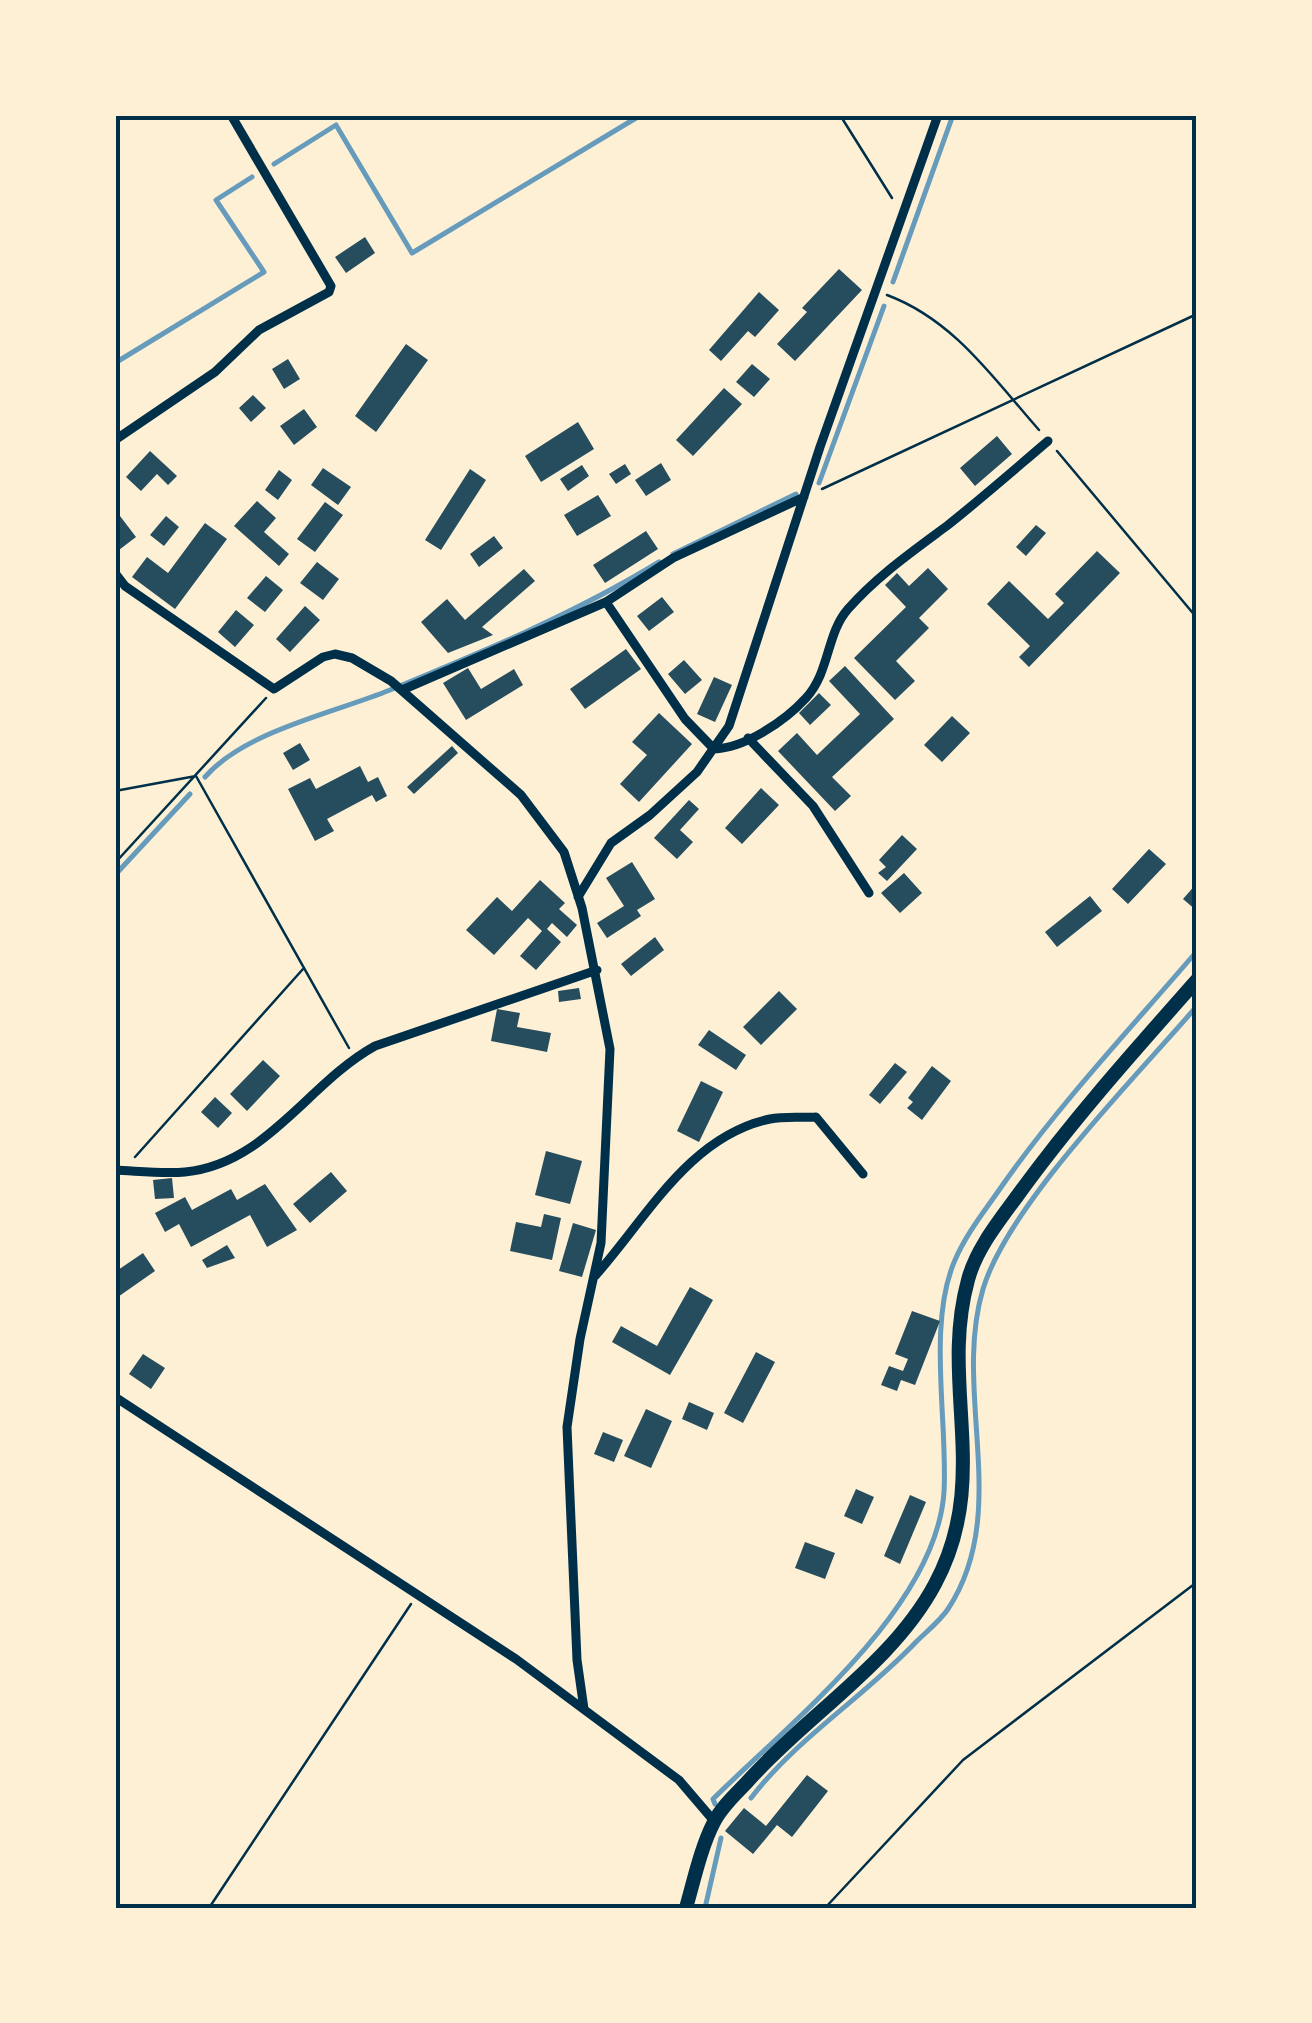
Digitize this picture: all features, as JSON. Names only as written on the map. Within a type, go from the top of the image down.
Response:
[{"type":"main road","points":[[686,1908],[714,1821],[763,1764],[910,1623],[934,1586],[961,1522],[965,1490],[960,1340],[968,1278],[998,1222],[1043,1160],[1197,980]]},
{"type":"street","points":[[115,440],[214,372],[259,330],[329,292],[332,286],[231,115]]},
{"type":"street","points":[[578,897],[610,843],[686,783],[729,726],[938,115]]},
{"type":"street","points":[[606,602],[684,719],[714,748],[730,748],[805,699],[821,678],[838,621],[889,568],[1048,441]]},
{"type":"street","points":[[397,686],[606,602],[674,558],[804,498]]},
{"type":"street","points":[[115,573],[126,586],[274,689],[323,657],[335,654],[352,658],[397,686],[521,796],[564,852],[597,970],[610,1049],[602,1243],[567,1427],[577,1660],[584,1710]]},
{"type":"street","points":[[748,738],[813,806],[870,893]]},
{"type":"street","points":[[119,1170],[186,1172],[224,1162],[262,1141],[354,1058],[375,1046],[597,970]]},
{"type":"street","points":[[594,1278],[680,1170],[730,1134],[770,1119],[816,1118],[863,1174]]},
{"type":"street","points":[[115,1397],[584,1710],[679,1780],[714,1821]]},
{"type":"path","points":[[840,115],[891,198],[906,205]]},
{"type":"path","points":[[804,498],[1197,314]]},
{"type":"path","points":[[115,863],[274,689]]},
{"type":"path","points":[[115,791],[196,776]]},
{"type":"path","points":[[196,776],[354,1058]]},
{"type":"path","points":[[119,1170],[304,968]]},
{"type":"path","points":[[825,1908],[963,1760],[1197,1582]]},
{"type":"path","points":[[210,1908],[417,1595]]},
{"type":"building","points":[[365,237],[375,253],[346,273],[335,257]]},
{"type":"building","points":[[839,269],[862,290],[795,361],[777,344],[807,312],[802,308]]},
{"type":"building","points":[[759,292],[779,310],[755,337],[748,331],[721,361],[709,350]]},
{"type":"building","points":[[406,344],[428,360],[376,432],[355,416]]},
{"type":"building","points":[[288,359],[300,379],[284,389],[272,369]]},
{"type":"building","points":[[752,364],[770,379],[754,397],[736,382]]},
{"type":"building","points":[[724,388],[742,404],[693,456],[676,440]]},
{"type":"building","points":[[253,395],[266,408],[251,422],[239,408]]},
{"type":"building","points":[[304,409],[317,427],[294,445],[280,426]]},
{"type":"building","points":[[578,422],[594,449],[541,482],[525,456]]},
{"type":"building","points":[[997,436],[1012,454],[975,486],[960,468]]},
{"type":"building","points":[[150,451],[177,476],[168,485],[157,474],[141,491],[126,477]]},
{"type":"building","points":[[661,463],[671,480],[646,496],[635,480]]},
{"type":"building","points":[[625,464],[631,474],[616,484],[609,474]]},
{"type":"building","points":[[582,465],[589,476],[568,491],[560,479]]},
{"type":"building","points":[[323,468],[351,487],[338,505],[311,485]]},
{"type":"building","points":[[470,469],[486,480],[441,550],[425,540]]},
{"type":"building","points":[[279,470],[292,480],[278,500],[265,490]]},
{"type":"building","points":[[598,495],[611,516],[577,536],[564,515]]},
{"type":"building","points":[[257,501],[276,518],[264,532],[289,554],[279,566],[234,526]]},
{"type":"building","points":[[325,502],[343,515],[315,552],[297,539]]},
{"type":"building","points":[[120,516],[136,537],[115,553],[115,520]]},
{"type":"building","points":[[166,516],[179,527],[164,546],[150,535]]},
{"type":"building","points":[[205,523],[227,539],[175,609],[132,577],[147,557],[168,573]]},
{"type":"building","points":[[1036,525],[1046,533],[1026,556],[1016,547]]},
{"type":"building","points":[[646,531],[658,549],[605,583],[593,565]]},
{"type":"building","points":[[494,536],[503,548],[479,567],[470,554]]},
{"type":"building","points":[[1097,551],[1120,573],[1029,667],[1019,657],[1030,646],[987,604],[1009,581],[1048,619],[1064,603],[1055,594]]},
{"type":"building","points":[[317,562],[339,579],[323,600],[300,583]]},
{"type":"building","points":[[928,568],[948,589],[919,618],[929,628],[896,661],[915,681],[895,700],[854,658],[906,607],[885,585],[897,573],[909,586]]},
{"type":"building","points":[[524,569],[535,581],[482,627],[493,635],[448,653],[421,622],[447,599],[465,620]]},
{"type":"building","points":[[266,576],[283,590],[265,612],[247,598]]},
{"type":"building","points":[[662,597],[674,612],[649,631],[637,616]]},
{"type":"building","points":[[305,606],[320,620],[290,652],[276,639]]},
{"type":"building","points":[[236,610],[254,625],[235,647],[218,632]]},
{"type":"building","points":[[626,649],[641,669],[585,709],[570,689]]},
{"type":"building","points":[[684,660],[702,680],[685,694],[668,674]]},
{"type":"building","points":[[845,666],[894,719],[832,777],[851,796],[835,811],[778,751],[797,733],[817,755],[860,714],[829,681]]},
{"type":"building","points":[[468,668],[481,689],[514,669],[523,685],[466,720],[443,683]]},
{"type":"building","points":[[714,677],[732,685],[715,722],[697,714]]},
{"type":"building","points":[[819,693],[831,705],[810,725],[799,713]]},
{"type":"building","points":[[659,713],[692,744],[639,802],[620,784],[647,755],[632,742]]},
{"type":"building","points":[[952,716],[970,733],[942,762],[924,745]]},
{"type":"building","points":[[300,743],[310,760],[293,770],[283,753]]},
{"type":"building","points":[[452,746],[458,753],[414,794],[407,787]]},
{"type":"building","points":[[360,766],[368,782],[378,777],[387,796],[376,802],[372,795],[327,819],[334,831],[315,841],[288,789],[310,778],[316,789]]},
{"type":"building","points":[[761,788],[779,805],[742,844],[725,828]]},
{"type":"building","points":[[689,800],[699,809],[680,830],[693,842],[677,859],[654,838]]},
{"type":"building","points":[[902,835],[917,849],[887,881],[878,873],[886,867],[879,860]]},
{"type":"building","points":[[1149,849],[1166,864],[1128,904],[1112,889]]},
{"type":"building","points":[[632,862],[655,899],[637,910],[641,916],[607,938],[597,923],[624,906],[606,878]]},
{"type":"building","points":[[904,873],[922,893],[900,913],[881,893]]},
{"type":"building","points":[[540,880],[565,903],[559,909],[577,925],[567,937],[552,923],[547,929],[561,942],[536,970],[520,956],[542,931],[528,918],[494,955],[466,930],[497,897],[512,911]]},
{"type":"building","points":[[1197,883],[1197,911],[1183,899]]},
{"type":"building","points":[[1090,896],[1102,911],[1057,947],[1045,932]]},
{"type":"building","points":[[655,937],[664,950],[631,976],[621,964]]},
{"type":"building","points":[[579,988],[581,999],[559,1002],[558,991]]},
{"type":"building","points":[[779,991],[797,1009],[761,1045],[743,1027]]},
{"type":"building","points":[[497,1009],[520,1013],[517,1027],[551,1033],[547,1052],[491,1041]]},
{"type":"building","points":[[709,1030],[746,1055],[736,1070],[698,1045]]},
{"type":"building","points":[[263,1060],[280,1076],[247,1111],[230,1094]]},
{"type":"building","points":[[895,1063],[907,1072],[880,1104],[869,1095]]},
{"type":"building","points":[[932,1066],[951,1081],[922,1120],[907,1108],[913,1102],[908,1098]]},
{"type":"building","points":[[701,1081],[723,1092],[699,1142],[677,1131]]},
{"type":"building","points":[[215,1097],[232,1113],[218,1128],[201,1112]]},
{"type":"building","points":[[546,1151],[582,1161],[570,1204],[535,1195]]},
{"type":"building","points":[[331,1172],[347,1191],[310,1223],[293,1204]]},
{"type":"building","points":[[172,1178],[174,1198],[155,1199],[153,1180]]},
{"type":"building","points":[[265,1184],[297,1230],[267,1247],[250,1215],[191,1247],[179,1224],[165,1232],[155,1213],[185,1197],[192,1210],[231,1189],[237,1200]]},
{"type":"building","points":[[544,1214],[561,1218],[552,1260],[510,1251],[516,1222],[541,1227]]},
{"type":"building","points":[[573,1223],[596,1230],[582,1277],[559,1271]]},
{"type":"building","points":[[227,1245],[235,1258],[207,1268],[202,1260]]},
{"type":"building","points":[[143,1253],[155,1271],[115,1299],[115,1272]]},
{"type":"building","points":[[690,1287],[713,1300],[670,1375],[612,1342],[621,1326],[657,1346]]},
{"type":"building","points":[[912,1311],[940,1321],[915,1385],[901,1380],[897,1391],[881,1385],[889,1366],[903,1371],[908,1359],[895,1354]]},
{"type":"building","points":[[756,1352],[775,1362],[743,1423],[724,1413]]},
{"type":"building","points":[[143,1354],[165,1368],[151,1389],[129,1374]]},
{"type":"building","points":[[689,1402],[714,1413],[707,1430],[682,1419]]},
{"type":"building","points":[[646,1409],[672,1421],[651,1468],[624,1456]]},
{"type":"building","points":[[603,1432],[623,1440],[614,1462],[594,1454]]},
{"type":"building","points":[[856,1489],[874,1497],[862,1524],[844,1516]]},
{"type":"building","points":[[910,1495],[926,1502],[900,1564],[884,1556]]},
{"type":"building","points":[[805,1542],[835,1553],[825,1579],[795,1568]]},
{"type":"building","points":[[807,1775],[828,1791],[792,1837],[777,1825],[753,1854],[725,1831],[744,1808],[766,1826]]},
{"type":"waterway","points":[[274,164],[336,125],[412,253],[641,115]]},
{"type":"waterway","points":[[893,282],[953,115]]},
{"type":"waterway","points":[[115,363],[264,272],[216,200],[252,177]]},
{"type":"waterway","points":[[819,483],[884,306]]},
{"type":"waterway","points":[[673,554],[796,494]]},
{"type":"waterway","points":[[205,777],[222,761],[266,735],[493,647],[594,599],[659,562]]},
{"type":"waterway","points":[[115,875],[190,794]]},
{"type":"waterway","points":[[715,1804],[713,1799],[856,1659],[916,1578],[935,1535],[944,1492],[940,1343],[947,1285],[955,1260],[978,1220],[1049,1123],[1197,951]]},
{"type":"waterway","points":[[751,1798],[789,1756],[896,1662],[948,1609],[967,1572],[976,1533],[979,1493],[973,1369],[983,1289],[997,1256],[1046,1181],[1197,1006]]},
{"type":"waterway","points":[[705,1908],[721,1838]]}]
